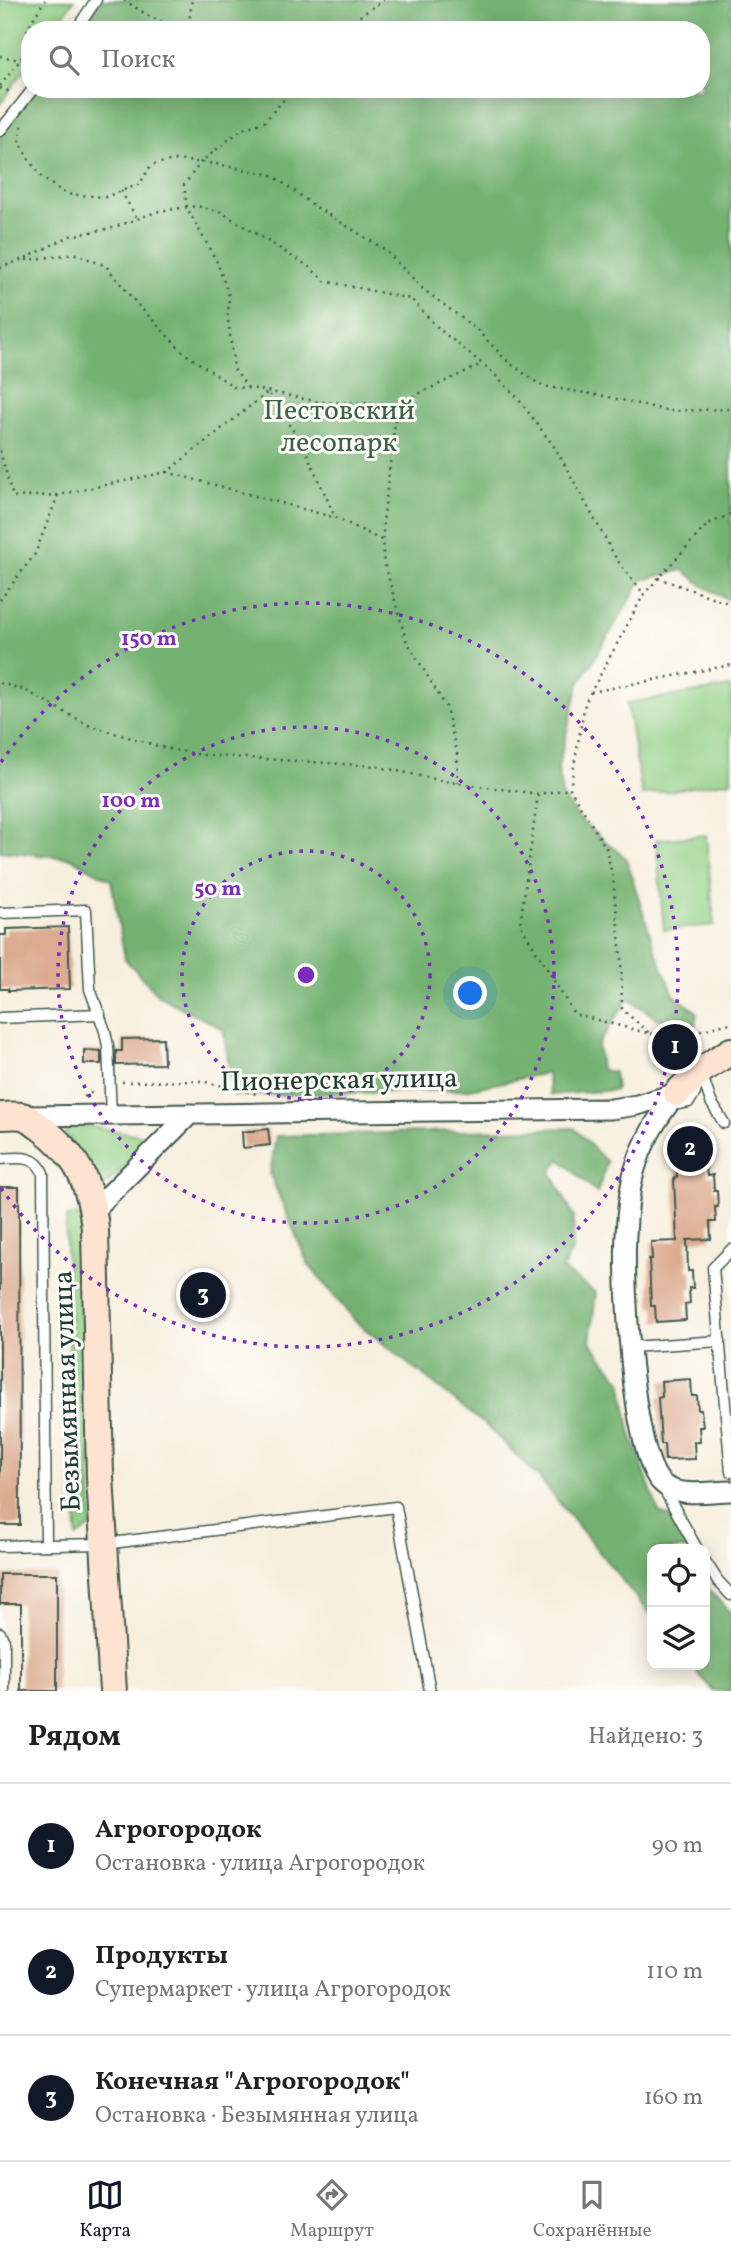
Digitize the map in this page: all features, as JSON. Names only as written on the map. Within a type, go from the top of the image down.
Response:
[{"type":"street","points":[[731,1051],[687,1084],[659,1116],[644,1141],[634,1174],[625,1267],[639,1422],[651,1466],[660,1481],[671,1490],[731,1491]]},
{"type":"street","name":"Пионерская улица","points":[[12,1116],[611,1109],[637,1105],[687,1084]]},
{"type":"street","points":[[93,1211],[190,1114]]},
{"type":"street","name":"Безымянная улица","points":[[12,1116],[59,1143],[73,1159],[85,1179],[93,1211],[104,1544],[113,1691]]},
{"type":"lane","points":[[82,21],[96,0]]},
{"type":"lane","points":[[0,131],[26,98]]},
{"type":"lane","points":[[0,913],[86,910],[90,989],[108,1046],[111,1115]]},
{"type":"lane","points":[[0,1018],[100,1014]]},
{"type":"lane","points":[[687,1084],[711,1102],[724,1123]]},
{"type":"lane","points":[[0,1158],[27,1158],[35,1161],[43,1173],[46,1545]]},
{"type":"lane","points":[[731,1250],[713,1268],[731,1472]]},
{"type":"lane","points":[[631,1347],[720,1341]]},
{"type":"lane","points":[[660,1481],[695,1544]]},
{"type":"lane","points":[[0,1546],[104,1544],[396,1507],[430,1691]]},
{"type":"lane","points":[[710,1569],[731,1595]]},
{"type":"lane","points":[[0,1633],[4,1641],[4,1691]]},
{"type":"path","points":[[32,21],[45,0]]},
{"type":"path","points":[[124,0],[160,21]]},
{"type":"path","points":[[189,21],[192,0]]},
{"type":"path","points":[[352,21],[384,0]]},
{"type":"path","points":[[0,56],[21,59],[0,86]]},
{"type":"path","points":[[248,388],[234,369],[228,318],[229,296],[216,262],[187,208],[184,185],[201,162],[242,129],[264,122],[285,98]]},
{"type":"path","points":[[23,121],[19,140],[28,158],[42,178],[66,194],[104,198],[140,184],[151,165],[174,160],[217,163],[272,175],[316,207],[384,249],[423,289],[476,329],[508,362],[542,386],[604,396],[669,411],[731,409]]},
{"type":"path","points":[[121,191],[137,219]]},
{"type":"path","points":[[0,268],[70,236],[111,228],[159,211],[197,206],[221,212],[308,266],[325,281],[411,299],[439,329],[516,396],[556,449],[617,559],[644,594]]},
{"type":"path","points":[[20,260],[76,254],[106,266],[137,304],[184,353],[234,387],[320,402],[397,404],[482,364]]},
{"type":"path","points":[[0,451],[13,497],[58,495],[167,472],[268,392]]},
{"type":"path","points":[[268,392],[306,449],[337,518]]},
{"type":"path","points":[[397,404],[383,523],[383,558],[406,640],[446,707],[457,753],[458,783]]},
{"type":"path","points":[[167,472],[337,518],[383,541]]},
{"type":"path","points":[[0,600],[35,554],[58,495]]},
{"type":"path","points":[[687,1084],[672,1059],[650,1034],[622,1009],[621,956],[613,879],[606,848],[570,789],[585,703],[644,594],[708,524],[731,513]]},
{"type":"path","points":[[658,578],[731,604]]},
{"type":"path","points":[[591,692],[731,665]]},
{"type":"path","points":[[0,683],[25,690],[88,725],[164,748],[201,755],[375,766],[458,783],[538,794],[570,789]]},
{"type":"path","points":[[538,794],[520,924],[574,1014],[650,1034],[698,1031],[731,1023]]},
{"type":"path","points":[[75,1102],[110,1082],[201,1081],[268,1097]]},
{"type":"green space","points":[[0,0],[74,0],[59,21],[21,21],[21,75],[0,104]]},
{"type":"green space","name":"Пестовский лесопарк","points":[[102,0],[731,0],[731,601],[705,587],[683,570],[642,580],[579,684],[558,767],[562,796],[581,821],[626,858],[654,947],[674,995],[697,1012],[695,1027],[657,1018],[628,999],[598,1045],[601,1070],[614,1072],[616,1090],[550,1095],[547,1073],[465,1090],[234,1096],[223,1029],[159,996],[125,959],[111,880],[71,858],[0,851],[0,130],[25,98],[710,98],[710,21],[85,21]]},
{"type":"green space","points":[[731,687],[731,781],[642,795],[627,703]]},
{"type":"green space","points":[[706,835],[714,925],[664,930],[656,840]]},
{"type":"green space","points":[[66,1125],[145,1136],[152,1142],[104,1186],[99,1185],[62,1128]]},
{"type":"green space","points":[[574,1128],[607,1162],[597,1193],[560,1159],[551,1172],[574,1217],[572,1251],[562,1269],[596,1293],[590,1342],[621,1381],[631,1434],[659,1513],[680,1520],[686,1544],[647,1544],[647,1611],[540,1479],[489,1428],[354,1320],[308,1264],[270,1174],[276,1136]]},
{"type":"green space","points":[[77,1215],[86,1220],[92,1526],[77,1537],[66,1229],[67,1217]]},
{"type":"green space","points":[[710,1591],[731,1613],[731,1691],[713,1691],[695,1670],[710,1670]]},
{"type":"building","points":[[68,927],[70,989],[0,989],[0,935],[6,935],[6,929]]},
{"type":"building","points":[[163,1038],[164,1064],[116,1065],[116,1051],[122,1051],[122,1039]]},
{"type":"building","points":[[84,1050],[101,1051],[101,1064],[84,1064]]},
{"type":"building","points":[[268,1129],[270,1145],[243,1148],[242,1132]]},
{"type":"building","points":[[704,1141],[707,1176],[713,1175],[714,1190],[717,1190],[716,1222],[710,1222],[711,1239],[687,1240],[688,1271],[692,1271],[693,1288],[689,1288],[690,1303],[685,1304],[686,1320],[656,1322],[655,1306],[651,1306],[649,1259],[652,1259],[651,1242],[677,1241],[675,1143]]},
{"type":"building","points":[[0,1187],[19,1187],[20,1525],[0,1525]]},
{"type":"building","points":[[691,1379],[692,1396],[697,1396],[703,1427],[699,1427],[700,1442],[694,1442],[695,1459],[665,1460],[664,1444],[661,1444],[658,1398],[662,1397],[661,1381]]},
{"type":"building","points":[[0,1574],[57,1574],[57,1691],[21,1691],[21,1604],[0,1604]]},
{"type":"place","name":"Агрогородок","points":[[675,1047]]},
{"type":"place","name":"Продукты","points":[[690,1149]]},
{"type":"place","name":"Конечная \"Агрогородок\"","points":[[203,1295]]}]
